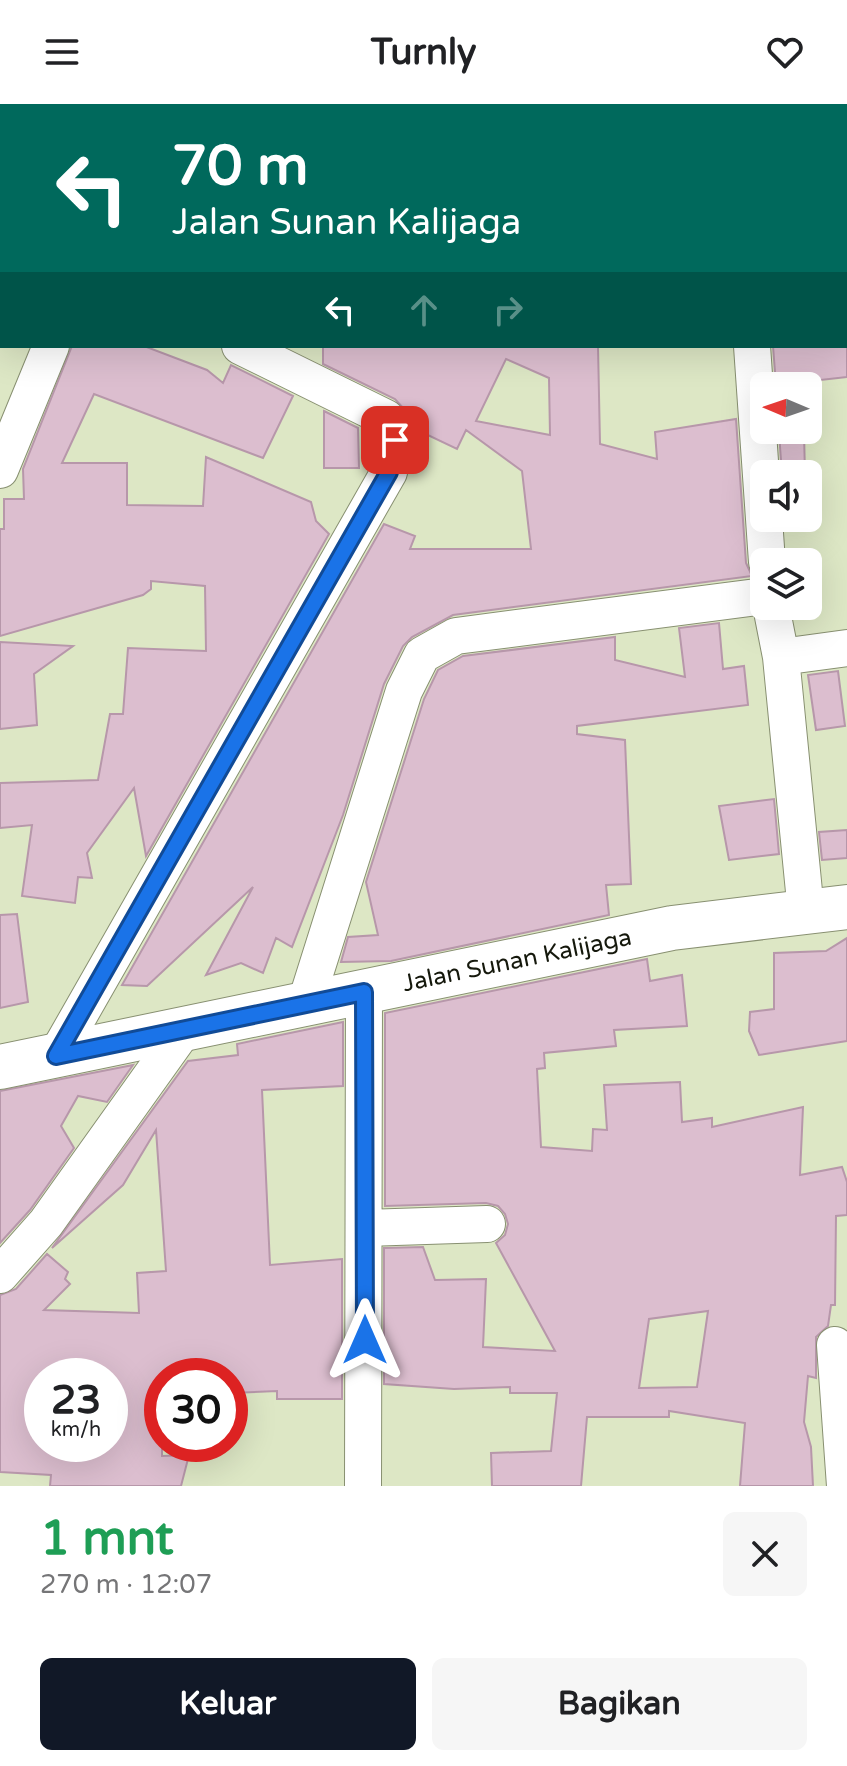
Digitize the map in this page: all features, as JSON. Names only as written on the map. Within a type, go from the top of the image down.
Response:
[{"type":"street","points":[[0,470],[50,348]]},
{"type":"street","points":[[56,1056],[389,472],[395,440],[386,418],[244,348]]},
{"type":"street","points":[[752,348],[766,548]]},
{"type":"street","points":[[306,1002],[404,691],[422,655],[456,636],[750,598]]},
{"type":"street","points":[[774,620],[826,910]]},
{"type":"street","points":[[781,657],[847,648]]},
{"type":"street","name":"Jalan Sunan Kalijaga","points":[[0,1067],[672,928],[826,910]]},
{"type":"street","points":[[363,1486],[364,992]]},
{"type":"street","points":[[0,1275],[46,1223],[186,1027]]},
{"type":"street","points":[[365,1228],[487,1224]]},
{"type":"street","points":[[835,1345],[845,1486]]},
{"type":"building","points":[[71,348],[149,348],[207,370],[223,383],[231,365],[293,396],[263,458],[94,394],[62,463],[127,463],[127,505],[203,506],[206,457],[311,502],[316,521],[329,534],[146,856],[134,788],[87,853],[92,878],[78,877],[75,903],[22,896],[32,825],[0,828],[0,783],[98,780],[110,714],[123,714],[128,648],[206,651],[205,586],[151,581],[151,589],[143,595],[0,636],[0,529],[4,529],[4,499],[24,499],[23,469]]},
{"type":"building","points":[[323,348],[598,348],[600,444],[657,459],[655,432],[736,419],[746,563],[750,576],[453,615],[412,637],[403,646],[384,684],[343,815],[292,947],[276,938],[263,973],[241,963],[206,975],[253,887],[147,986],[122,985],[384,524],[415,536],[410,549],[531,549],[522,471],[466,430],[457,449],[413,428],[405,410],[395,399],[323,364]],"holes":[[[506,359],[549,378],[550,435],[476,421]]]},
{"type":"building","points":[[773,348],[847,348],[847,377],[822,380],[822,372],[775,372]]},
{"type":"building","points":[[324,411],[358,428],[359,468],[324,468]]},
{"type":"building","points":[[780,444],[804,444],[805,460],[781,460]]},
{"type":"building","points":[[719,623],[723,669],[744,666],[748,705],[577,726],[577,734],[625,740],[631,884],[606,885],[609,915],[391,961],[341,962],[348,937],[378,935],[366,882],[424,699],[438,670],[463,656],[615,637],[615,660],[685,677],[679,628]]},
{"type":"building","points":[[0,642],[73,646],[34,674],[37,725],[0,729]]},
{"type":"building","points":[[838,671],[845,726],[816,730],[808,675]]},
{"type":"building","points":[[774,799],[779,854],[729,860],[719,806]]},
{"type":"building","points":[[847,830],[847,858],[822,860],[819,832]]},
{"type":"building","points":[[17,914],[28,1002],[0,1008],[0,915]]},
{"type":"building","points":[[847,938],[847,1041],[759,1055],[749,1031],[750,1012],[774,1009],[774,953],[826,951]]},
{"type":"building","points":[[647,959],[650,981],[682,975],[687,1026],[614,1030],[616,1046],[544,1053],[545,1068],[537,1069],[541,1147],[592,1151],[593,1129],[607,1130],[604,1085],[680,1082],[682,1122],[712,1118],[712,1127],[803,1107],[800,1175],[842,1167],[847,1182],[847,1215],[836,1216],[835,1305],[831,1305],[828,1326],[816,1337],[816,1378],[808,1376],[804,1422],[811,1447],[813,1486],[740,1486],[745,1423],[669,1411],[669,1417],[587,1417],[581,1486],[492,1486],[491,1453],[551,1451],[557,1393],[510,1393],[510,1387],[454,1389],[384,1384],[384,1248],[423,1247],[435,1280],[486,1279],[483,1347],[555,1351],[496,1243],[505,1235],[508,1224],[498,1206],[486,1203],[385,1206],[385,1013]],"holes":[[[708,1311],[697,1387],[639,1388],[649,1319]]]},
{"type":"building","points":[[343,1022],[343,1086],[262,1090],[270,1265],[342,1259],[342,1399],[277,1399],[277,1391],[248,1392],[248,1358],[144,1358],[144,1462],[187,1462],[181,1486],[50,1486],[51,1475],[0,1472],[0,1295],[16,1289],[47,1254],[68,1272],[65,1279],[70,1284],[44,1310],[139,1313],[137,1273],[166,1271],[156,1130],[123,1185],[52,1248],[188,1061],[238,1055],[237,1044]]},
{"type":"building","points":[[133,1065],[107,1102],[78,1096],[61,1126],[74,1148],[30,1210],[0,1243],[0,1091]]},
{"type":"route","points":[[365,1340],[364,992],[56,1056],[389,472],[395,440]]}]
